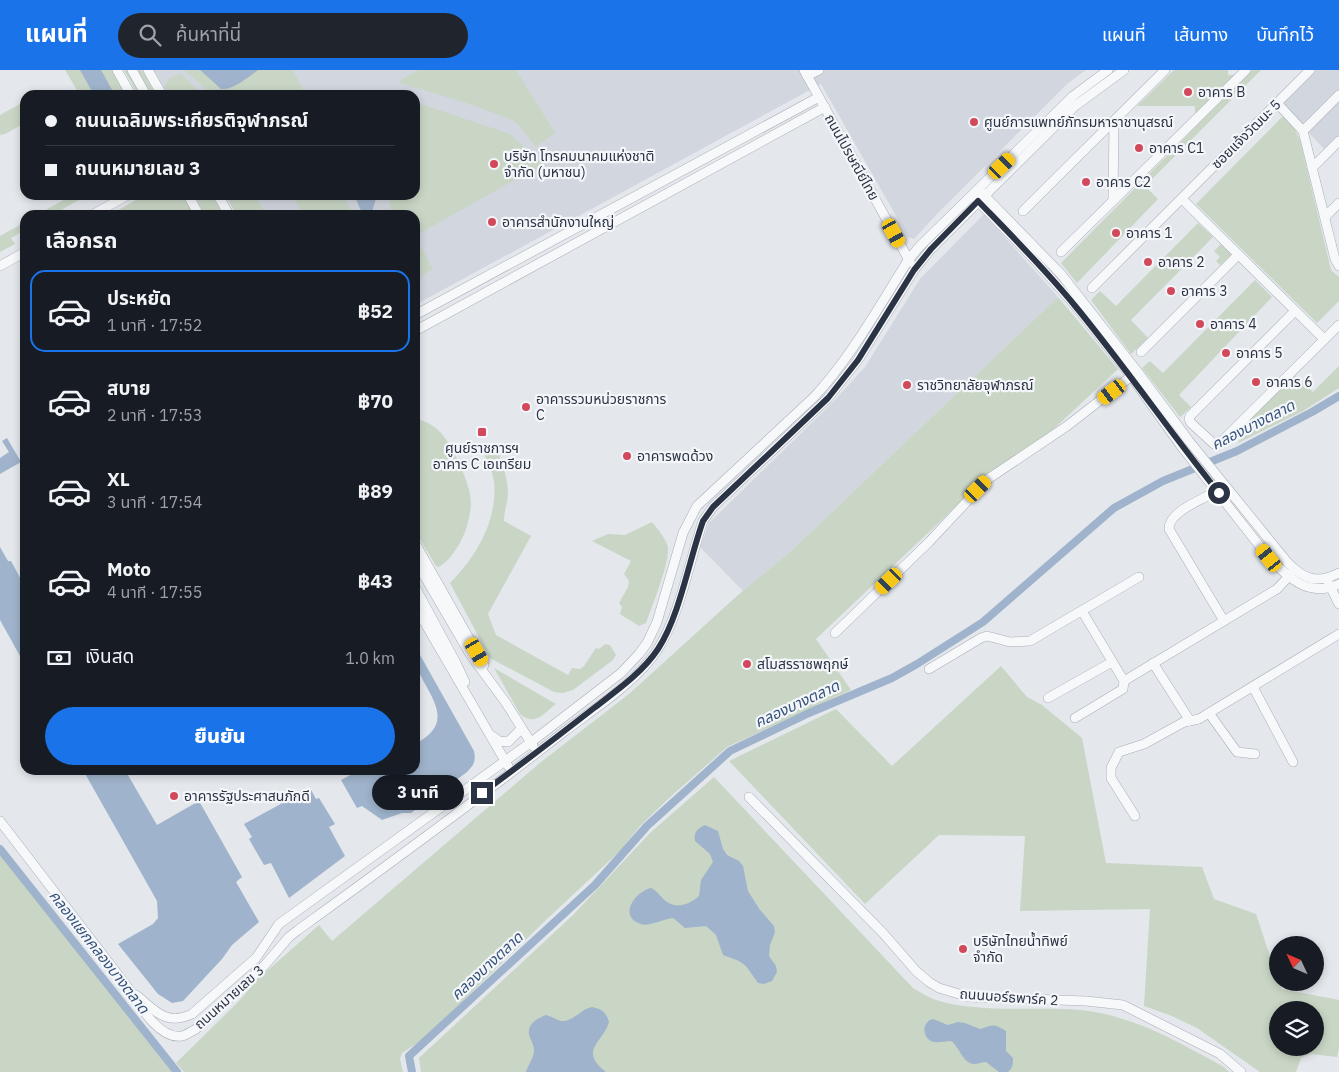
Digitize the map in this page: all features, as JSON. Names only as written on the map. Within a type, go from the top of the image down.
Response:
[{"type":"street","points":[[117,70],[129,90]]},
{"type":"street","points":[[132,70],[143,90]]},
{"type":"street","points":[[148,70],[159,90]]},
{"type":"street","points":[[806,73],[819,70]]},
{"type":"street","name":"ถนนหมายเลข 3","points":[[129,989],[146,1014],[160,1029],[172,1036],[182,1036],[196,1029],[264,966],[289,937],[537,753],[630,680],[658,650],[668,630],[703,521],[713,507],[828,398],[858,360],[914,270],[978,195],[1073,96],[1108,70]]},
{"type":"street","name":"ถนนหมายเลข 3","points":[[129,989],[165,1018],[172,1020],[192,1014],[256,958],[280,924],[530,743],[614,678],[648,643],[657,622],[681,539],[689,518],[697,506],[814,397],[828,381],[850,352],[909,259],[1075,106],[1124,70]]},
{"type":"street","points":[[1023,211],[1165,70]]},
{"type":"street","points":[[1061,252],[1246,70]]},
{"type":"street","name":"ซอยแจ้งวัฒนะ 5","points":[[1092,288],[1310,70]]},
{"type":"street","name":"ถนนไปรษณีย์ไทย","points":[[806,73],[914,270]]},
{"type":"street","points":[[1303,131],[1339,95]]},
{"type":"street","points":[[420,312],[819,97]]},
{"type":"street","points":[[1277,103],[1303,131],[1335,259],[1339,266]]},
{"type":"street","points":[[420,328],[824,107]]},
{"type":"street","points":[[795,111],[800,114],[801,120]]},
{"type":"street","points":[[1113,201],[1114,121]]},
{"type":"street","points":[[1312,168],[1339,141]]},
{"type":"street","points":[[978,195],[1061,274],[1185,444],[1223,491],[1294,569],[1314,580],[1328,584],[1339,604]]},
{"type":"street","points":[[1182,199],[1324,339]]},
{"type":"street","points":[[101,210],[119,200]]},
{"type":"street","points":[[1325,217],[1339,203]]},
{"type":"street","points":[[0,266],[20,255]]},
{"type":"street","points":[[1141,352],[1238,255]]},
{"type":"street","points":[[1295,311],[1189,419],[1214,444],[1218,445],[1339,324]]},
{"type":"street","points":[[835,633],[929,542],[988,479],[1067,426],[1134,374]]},
{"type":"street","points":[[1223,491],[1269,558],[1291,580],[1311,588],[1328,584],[1339,584]]},
{"type":"street","points":[[1207,496],[1174,516],[1169,522],[1169,529],[1224,621]]},
{"type":"street","points":[[420,553],[521,729],[537,753]]},
{"type":"street","points":[[420,569],[470,654],[506,703]]},
{"type":"street","points":[[1124,681],[1277,589],[1294,569]]},
{"type":"street","points":[[1328,584],[1339,573]]},
{"type":"street","points":[[929,669],[987,636],[1010,642],[1030,641],[1140,577]]},
{"type":"street","points":[[420,596],[456,662],[480,718]]},
{"type":"street","points":[[1075,718],[1124,689],[1124,681],[1082,611]]},
{"type":"street","points":[[420,615],[512,771]]},
{"type":"street","points":[[1135,816],[1111,778],[1111,768],[1119,752],[1144,744],[1190,720],[1199,719],[1339,634]]},
{"type":"street","points":[[1048,698],[1112,662]]},
{"type":"street","points":[[1154,663],[1190,720]]},
{"type":"street","points":[[1253,687],[1293,762]]},
{"type":"street","points":[[1209,713],[1237,752],[1255,754]]},
{"type":"street","points":[[488,732],[499,741],[505,742],[511,741],[521,729]]},
{"type":"street","name":"ถนนนอร์ธพาร์ค 2","points":[[749,797],[883,933],[916,971],[939,988],[969,998],[1086,1001],[1123,1005],[1220,1054],[1241,1072]]},
{"type":"street","points":[[0,820],[129,989]]},
{"type":"shaded area","points":[[154,70],[1086,70],[1067,84],[914,239],[908,237],[821,84],[420,302],[420,210],[234,210],[229,200],[420,200],[420,90],[165,90]]},
{"type":"shaded area","points":[[1316,70],[1339,70],[1339,137],[1325,150],[1282,104]]},
{"type":"shaded area","name":"ราชวิทยาลัยจุฬาภรณ์","points":[[984,214],[1058,297],[790,552],[743,591],[700,547],[709,523],[832,403],[865,367],[920,279]]},
{"type":"green space","points":[[65,70],[115,70],[126,90],[77,90]]},
{"type":"green space","points":[[124,70],[142,70],[153,90],[135,90]]},
{"type":"green space","points":[[184,70],[293,70],[303,90],[207,90]]},
{"type":"green space","points":[[419,70],[516,70],[555,133],[536,147],[520,126],[512,120],[473,105],[400,83],[402,79]]},
{"type":"green space","points":[[1174,70],[1228,70],[1228,75],[1237,75],[1195,117],[1195,106],[1137,106]]},
{"type":"green space","points":[[1252,70],[1261,70],[1145,186],[1158,199],[1077,283],[1061,263]]},
{"type":"green space","points":[[181,74],[198,90],[166,90],[167,82],[172,77]]},
{"type":"green space","points":[[20,104],[20,126],[0,135],[0,115]]},
{"type":"green space","points":[[420,104],[510,134],[543,164],[420,233],[420,210],[391,210],[389,200],[420,200]]},
{"type":"green space","points":[[1283,116],[1292,124],[1300,140],[1331,270],[1339,277],[1339,301],[1317,323],[1196,204]]},
{"type":"green space","points":[[63,200],[79,200],[61,210],[46,210]]},
{"type":"green space","points":[[136,200],[187,200],[192,210],[118,210]]},
{"type":"green space","points":[[197,200],[215,200],[220,210],[202,210]]},
{"type":"green space","points":[[228,200],[258,200],[263,210],[234,210]]},
{"type":"green space","points":[[295,200],[346,200],[350,210],[301,210]]},
{"type":"green space","points":[[1198,223],[1213,237],[1131,320],[1148,338],[1131,354],[1091,300],[1100,291],[1116,306]]},
{"type":"green space","points":[[20,225],[20,233],[11,238],[15,244],[0,252],[0,236]]},
{"type":"green space","points":[[1221,244],[1232,254],[1220,265],[1216,261],[1220,257],[1214,251]]},
{"type":"green space","points":[[420,245],[433,269],[420,276]]},
{"type":"green space","points":[[1255,280],[1272,297],[1179,395],[1191,407],[1180,417],[1142,368],[1150,361],[1163,373]]},
{"type":"green space","name":"สโมสรราชพฤกษ์","points":[[1058,297],[1118,369],[1044,438],[987,477],[816,639],[851,690],[727,747],[668,799],[640,826],[621,850],[424,1039],[402,1053],[400,1059],[403,1072],[184,1072],[176,1063],[239,1001],[258,979],[319,925],[332,941],[541,762],[629,694],[738,595],[790,552]]},
{"type":"green space","points":[[1339,366],[1339,388],[1303,411],[1238,443],[1251,418],[1295,376],[1313,392]]},
{"type":"green space","points":[[420,420],[434,426],[449,445],[460,465],[468,487],[471,504],[467,527],[459,544],[446,562],[439,567],[436,566],[420,539]]},
{"type":"green space","points":[[496,445],[508,487],[504,521],[531,536],[488,614],[496,635],[568,675],[572,668],[580,669],[584,666],[596,648],[599,649],[605,644],[610,645],[616,655],[613,660],[573,690],[563,693],[554,692],[490,658],[450,583],[460,573],[476,550],[489,524],[494,496],[494,482],[483,452]]},
{"type":"green space","points":[[652,522],[666,541],[668,555],[660,586],[646,623],[639,626],[620,614],[622,607],[619,603],[628,587],[629,581],[624,574],[631,561],[592,541],[608,534],[625,535]]},
{"type":"green space","points":[[1001,666],[1027,697],[1042,705],[1082,738],[1106,863],[1202,867],[1214,899],[1256,914],[1269,953],[1269,991],[1292,991],[1339,1000],[1339,1048],[1337,1057],[1324,1056],[1324,1001],[1269,1001],[1269,1056],[1306,1056],[1301,1058],[1296,1072],[1260,1072],[1197,1028],[1144,1006],[1150,909],[1020,911],[1025,836],[939,835],[865,904],[729,761],[836,709],[892,766]]},
{"type":"green space","points":[[494,668],[556,704],[535,719],[525,718],[520,714]]},
{"type":"green space","points":[[714,777],[913,988],[923,994],[950,1004],[968,1006],[1006,1009],[1062,1009],[1100,1013],[1155,1031],[1224,1067],[1229,1072],[421,1072],[419,1058],[572,916],[650,833]]},
{"type":"green space","points":[[0,854],[175,1072],[0,1072]]},
{"type":"water","points":[[80,70],[101,70],[112,90],[91,90]]},
{"type":"water","points":[[200,70],[258,70],[236,85],[221,89]]},
{"type":"water","points":[[356,200],[376,200],[372,210],[361,210]]},
{"type":"water","points":[[7,438],[20,463],[0,474],[0,458],[9,452],[2,441]]},
{"type":"water","points":[[0,547],[8,561],[11,561],[20,578],[20,656],[0,620]]},
{"type":"water","points":[[420,655],[474,751],[475,760],[467,772],[411,813],[402,813],[382,820],[362,806],[357,808],[341,780],[350,775],[420,775],[420,741],[428,735],[435,726],[438,717],[432,697],[421,676]]},
{"type":"water","points":[[86,775],[128,775],[157,825],[199,801],[242,877],[236,882],[259,922],[232,945],[222,959],[183,1001],[172,1003],[158,994],[118,944],[153,924],[158,918],[157,901]]},
{"type":"water","points":[[310,788],[316,799],[319,798],[335,824],[329,827],[345,856],[289,898],[271,863],[264,865],[249,839],[252,837],[244,824]]},
{"type":"water","points":[[705,825],[718,831],[723,849],[727,855],[739,861],[743,866],[748,891],[760,910],[774,926],[775,932],[770,945],[769,956],[776,966],[777,972],[772,981],[764,984],[758,983],[746,966],[723,955],[716,935],[706,926],[685,928],[673,918],[644,925],[634,921],[630,916],[631,905],[634,899],[645,890],[651,888],[667,902],[675,905],[688,903],[699,896],[701,880],[713,862],[710,854],[695,841],[697,831]]},
{"type":"water","points":[[592,1007],[603,1012],[609,1022],[593,1052],[594,1058],[606,1072],[526,1072],[534,1053],[529,1030],[534,1022],[546,1015],[561,1021],[569,1020]]},
{"type":"water","points":[[933,1019],[948,1025],[958,1022],[980,1029],[993,1026],[1006,1031],[1006,1051],[1013,1058],[1011,1069],[1008,1072],[999,1072],[986,1062],[970,1063],[951,1041],[931,1041],[926,1035],[924,1028],[927,1022]]},
{"type":"waterway","name":"คลองบางตลาด","points":[[412,1072],[409,1056],[595,885],[647,826],[730,751],[809,713],[892,678],[917,664],[983,622],[1114,508],[1163,481],[1237,451],[1339,396]]},
{"type":"waterway","name":"คลองแยกคลองบางตลาด","points":[[0,849],[177,1072]]},
{"type":"place","name":"อาคาร B","points":[[1188,92]]},
{"type":"place","name":"ศูนย์การแพทย์ภัทรมหาราชานุสรณ์","points":[[974,122]]},
{"type":"place","name":"อาคาร C1","points":[[1139,148]]},
{"type":"place","name":"บริษัท โทรคมนาคมแห่งชาติ จำกัด (มหาชน)","points":[[494,164]]},
{"type":"place","name":"อาคาร C2","points":[[1086,182]]},
{"type":"place","name":"อาคารสำนักงานใหญ่","points":[[492,222]]},
{"type":"place","name":"อาคาร 1","points":[[1116,233]]},
{"type":"place","name":"อาคาร 2","points":[[1148,262]]},
{"type":"place","name":"อาคาร 3","points":[[1171,291]]},
{"type":"place","name":"อาคาร 4","points":[[1200,324]]},
{"type":"place","name":"อาคาร 5","points":[[1226,353]]},
{"type":"place","name":"อาคาร 6","points":[[1256,382]]},
{"type":"place","name":"ราชวิทยาลัยจุฬาภรณ์","points":[[907,385]]},
{"type":"place","name":"อาคารรวมหน่วยราชการ C","points":[[526,407]]},
{"type":"place","name":"ศูนย์ราชการฯ อาคาร C เอเทรียม","points":[[482,432]]},
{"type":"place","name":"อาคารพดด้วง","points":[[627,456]]},
{"type":"place","name":"สโมสรราชพฤกษ์","points":[[747,664]]},
{"type":"place","name":"อาคารรัฐประศาสนภักดี","points":[[174,796]]},
{"type":"place","name":"บริษัทไทยน้ำทิพย์ จำกัด","points":[[963,949]]},
{"type":"route","points":[[482,793],[537,753],[630,680],[658,650],[668,630],[703,521],[732,487],[828,398],[858,360],[914,270],[931,249],[978,201],[1075,305],[1131,376],[1181,446],[1219,493]]}]
